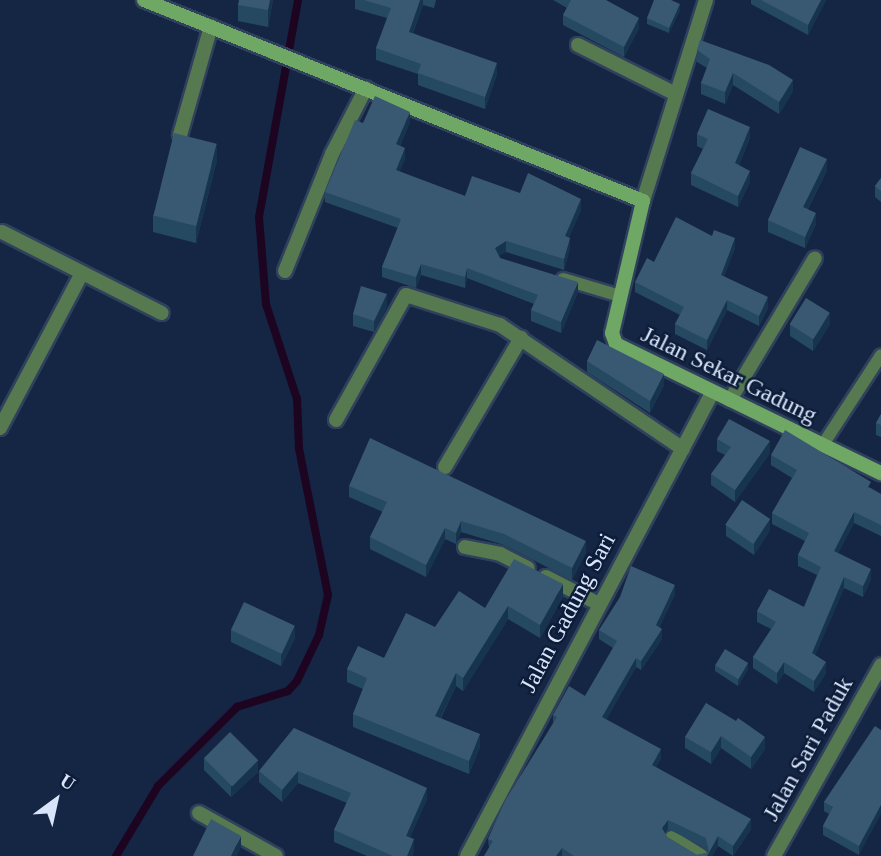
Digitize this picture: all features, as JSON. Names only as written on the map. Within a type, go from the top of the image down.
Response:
[{"type":"street","points":[[144,0],[643,201],[674,93],[706,0]]},
{"type":"street","points":[[180,135],[211,26]]},
{"type":"street","points":[[578,45],[674,93]]},
{"type":"street","points":[[285,271],[332,154],[366,88]]},
{"type":"street","name":"Jalan Sekar Gadung","points":[[643,201],[612,332],[616,344],[881,473]]},
{"type":"street","points":[[2,232],[162,313]]},
{"type":"street","points":[[730,400],[815,258]]},
{"type":"street","points":[[0,428],[82,273]]},
{"type":"street","points":[[336,420],[406,295],[500,325],[683,449]]},
{"type":"street","points":[[445,467],[521,338]]},
{"type":"street","name":"Jalan Gadung Sari","points":[[467,856],[597,603],[712,393]]},
{"type":"street","points":[[465,547],[500,554],[597,603]]},
{"type":"street","name":"Jalan Sari Paduk","points":[[774,856],[881,665]]},
{"type":"street","points":[[199,813],[276,856]]},
{"type":"street","points":[[672,838],[701,856]]},
{"type":"lane","points":[[555,276],[620,296]]},
{"type":"lane","points":[[822,446],[881,355]]},
{"type":"building","points":[[239,0],[270,0],[268,10],[238,5]]},
{"type":"building","points":[[364,0],[420,0],[409,32],[497,63],[485,97],[418,73],[421,64],[376,48],[391,8]]},
{"type":"building","points":[[571,0],[606,0],[639,18],[624,47],[563,15]]},
{"type":"building","points":[[654,0],[671,0],[680,4],[669,28],[647,18]]},
{"type":"building","points":[[761,0],[821,0],[808,25]]},
{"type":"building","points":[[700,40],[769,65],[793,80],[779,102],[733,73],[725,92],[701,83],[710,59],[697,50]]},
{"type":"building","points":[[375,96],[410,112],[396,144],[405,148],[396,170],[465,196],[472,176],[520,193],[528,173],[581,199],[565,236],[570,238],[564,259],[506,241],[495,248],[500,258],[578,282],[561,322],[531,310],[538,295],[467,268],[465,277],[421,264],[416,277],[382,267],[401,219],[325,192],[355,120],[363,123]]},
{"type":"building","points":[[708,109],[750,127],[735,163],[750,171],[738,196],[691,173],[708,139],[697,134]]},
{"type":"building","points":[[174,133],[217,144],[196,226],[153,215]]},
{"type":"building","points":[[800,147],[827,159],[803,207],[816,213],[805,237],[768,220]]},
{"type":"building","points":[[881,178],[881,191],[875,186]]},
{"type":"building","points":[[676,217],[712,236],[714,230],[735,238],[721,275],[768,297],[759,316],[727,300],[707,340],[675,324],[684,307],[635,282],[647,258],[654,262]]},
{"type":"building","points":[[361,286],[387,294],[374,321],[353,314]]},
{"type":"building","points":[[806,298],[830,313],[813,339],[790,324]]},
{"type":"building","points":[[597,340],[664,374],[650,401],[587,361]]},
{"type":"building","points":[[729,419],[770,441],[735,490],[711,474],[731,447],[717,439]]},
{"type":"building","points":[[785,430],[871,482],[868,487],[881,494],[881,525],[854,512],[834,551],[871,569],[863,586],[844,577],[812,653],[826,662],[814,681],[784,662],[777,673],[753,657],[776,622],[757,611],[769,589],[804,607],[821,567],[798,555],[809,533],[772,513],[797,470],[771,455]]},
{"type":"building","points":[[370,438],[586,541],[572,568],[504,534],[461,521],[456,533],[445,528],[426,565],[370,537],[387,502],[349,486]]},
{"type":"building","points":[[742,500],[770,519],[753,544],[725,525]]},
{"type":"building","points":[[514,559],[563,584],[540,625],[508,606],[463,678],[456,673],[435,716],[480,734],[469,761],[353,714],[367,678],[347,669],[358,646],[384,658],[406,613],[435,627],[459,591],[485,608]]},
{"type":"building","points":[[631,566],[675,585],[656,625],[662,629],[641,661],[636,658],[602,717],[661,749],[652,765],[751,819],[733,846],[718,836],[707,856],[574,856],[562,848],[556,856],[484,856],[493,841],[488,839],[505,801],[557,717],[553,715],[569,686],[585,696],[617,641],[599,630],[620,597]],"holes":[[[668,820],[706,838],[709,852],[697,855],[667,837],[662,828]]]},
{"type":"building","points":[[244,602],[295,626],[282,654],[231,630]]},
{"type":"building","points":[[725,649],[748,663],[738,679],[715,665]]},
{"type":"building","points":[[706,703],[736,721],[738,718],[765,737],[751,757],[721,736],[711,752],[685,737]]},
{"type":"building","points":[[875,726],[881,730],[881,805],[859,846],[823,826],[833,807],[824,802]]},
{"type":"building","points":[[294,728],[427,788],[406,836],[414,839],[407,856],[393,856],[334,830],[351,793],[298,771],[282,790],[259,771]]},
{"type":"building","points":[[230,732],[258,760],[232,786],[204,758]]},
{"type":"building","points":[[211,819],[241,836],[231,856],[193,856]]},
{"type":"waterway","points":[[116,856],[158,786],[237,707],[288,691],[297,681],[319,635],[328,595],[299,448],[297,399],[266,304],[259,217],[298,0]]}]
